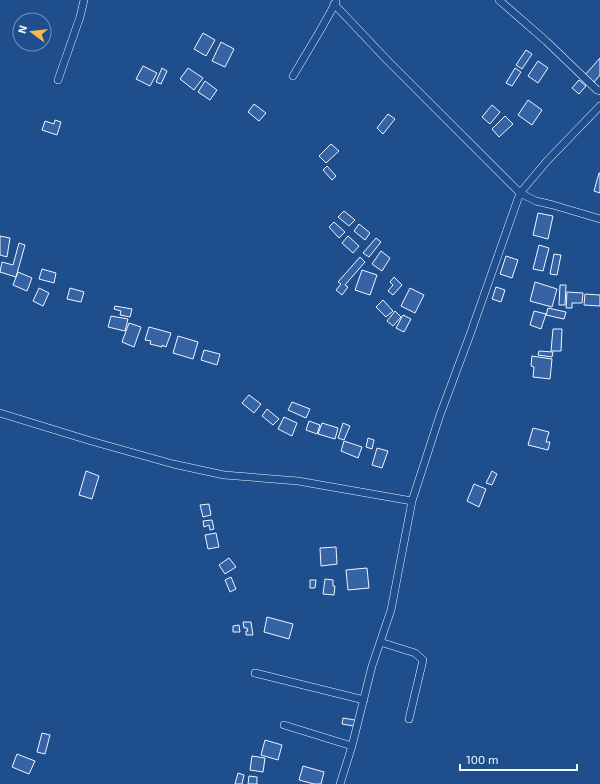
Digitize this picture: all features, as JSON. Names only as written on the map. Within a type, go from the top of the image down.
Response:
[{"type":"street","points":[[58,80],[80,17],[84,0]]},
{"type":"street","points":[[499,0],[546,41],[597,90],[600,91]]},
{"type":"street","points":[[293,76],[322,29],[335,2],[392,65],[520,193],[536,201],[600,219]]},
{"type":"street","points":[[340,784],[352,746],[380,642],[391,610],[412,500],[440,415],[520,193],[546,161],[600,106]]},
{"type":"street","points":[[0,413],[173,464],[224,475],[298,482],[412,500]]},
{"type":"street","points":[[380,642],[415,653],[423,660],[409,719]]},
{"type":"street","points":[[255,673],[364,700]]},
{"type":"street","points":[[284,726],[352,746]]},
{"type":"building","points":[[203,33],[215,40],[206,56],[194,49]]},
{"type":"building","points":[[221,42],[234,49],[225,67],[212,61]]},
{"type":"building","points":[[526,50],[532,54],[522,69],[516,65]]},
{"type":"building","points":[[600,58],[600,75],[594,82],[585,75]]},
{"type":"building","points":[[538,61],[548,68],[538,83],[528,76]]},
{"type":"building","points":[[143,66],[157,73],[150,86],[136,79]]},
{"type":"building","points":[[162,68],[167,71],[161,84],[156,82]]},
{"type":"building","points":[[188,68],[203,78],[194,90],[180,79]]},
{"type":"building","points":[[515,68],[521,72],[512,86],[506,83]]},
{"type":"building","points":[[579,80],[586,86],[579,94],[572,88]]},
{"type":"building","points":[[205,81],[217,90],[210,100],[198,92]]},
{"type":"building","points":[[528,100],[542,110],[532,125],[518,115]]},
{"type":"building","points":[[254,104],[266,113],[259,121],[248,112]]},
{"type":"building","points":[[492,105],[500,112],[490,124],[482,117]]},
{"type":"building","points":[[388,114],[395,119],[383,134],[377,128]]},
{"type":"building","points":[[505,116],[513,124],[499,137],[492,129]]},
{"type":"building","points":[[55,120],[61,122],[57,135],[42,130],[45,121],[54,124]]},
{"type":"building","points":[[331,144],[339,151],[326,163],[319,156]]},
{"type":"building","points":[[327,166],[336,176],[332,180],[323,170]]},
{"type":"building","points":[[600,173],[600,193],[594,191]]},
{"type":"building","points":[[344,211],[355,220],[349,226],[338,217]]},
{"type":"building","points":[[538,213],[553,216],[548,239],[533,235]]},
{"type":"building","points":[[334,222],[345,232],[339,238],[329,227]]},
{"type":"building","points":[[359,224],[370,233],[365,240],[354,231]]},
{"type":"building","points":[[0,236],[10,238],[7,257],[0,255]]},
{"type":"building","points":[[348,236],[359,246],[353,253],[342,243]]},
{"type":"building","points":[[376,238],[381,242],[369,257],[363,253]]},
{"type":"building","points":[[19,243],[25,245],[16,277],[0,272],[2,262],[13,265]]},
{"type":"building","points":[[539,245],[549,248],[543,271],[533,269]]},
{"type":"building","points":[[381,251],[390,258],[382,271],[372,264]]},
{"type":"building","points":[[554,254],[561,255],[557,275],[550,274]]},
{"type":"building","points":[[506,256],[518,260],[512,278],[500,274]]},
{"type":"building","points":[[360,257],[365,262],[345,285],[348,287],[342,295],[336,290],[341,284],[338,282]]},
{"type":"building","points":[[42,269],[56,273],[54,283],[39,279]]},
{"type":"building","points":[[362,270],[377,275],[370,295],[355,290]]},
{"type":"building","points":[[18,272],[32,278],[27,291],[13,285]]},
{"type":"building","points":[[394,277],[402,285],[393,295],[388,291],[393,285],[390,282]]},
{"type":"building","points":[[535,282],[557,289],[552,307],[530,301]]},
{"type":"building","points":[[560,285],[566,285],[565,305],[559,305]]},
{"type":"building","points":[[496,287],[505,290],[501,302],[492,299]]},
{"type":"building","points":[[39,288],[49,293],[43,306],[33,301]]},
{"type":"building","points":[[70,288],[84,292],[81,302],[67,299]]},
{"type":"building","points":[[410,288],[424,295],[415,313],[401,306]]},
{"type":"building","points":[[567,292],[583,293],[582,303],[572,303],[572,308],[566,308]]},
{"type":"building","points":[[585,294],[600,295],[600,306],[584,305]]},
{"type":"building","points":[[383,300],[393,311],[386,317],[376,307]]},
{"type":"building","points":[[115,306],[132,309],[130,317],[120,315],[121,311],[114,309]]},
{"type":"building","points":[[548,308],[566,312],[564,319],[546,315]]},
{"type":"building","points":[[395,311],[401,317],[393,326],[387,321]]},
{"type":"building","points":[[534,311],[546,314],[541,329],[530,325]]},
{"type":"building","points":[[403,315],[411,319],[404,332],[396,328]]},
{"type":"building","points":[[111,316],[128,319],[125,331],[108,327]]},
{"type":"building","points":[[129,323],[141,327],[134,347],[122,342]]},
{"type":"building","points":[[149,327],[171,333],[166,347],[162,345],[162,347],[150,344],[151,341],[145,340]]},
{"type":"building","points":[[553,329],[562,329],[561,351],[551,351]]},
{"type":"building","points":[[178,336],[198,342],[193,359],[173,353]]},
{"type":"building","points":[[204,350],[220,354],[217,365],[201,360]]},
{"type":"building","points":[[539,351],[553,352],[552,357],[538,355]]},
{"type":"building","points":[[532,356],[552,359],[550,379],[533,377],[534,367],[531,366]]},
{"type":"building","points":[[249,395],[261,404],[254,413],[242,403]]},
{"type":"building","points":[[292,402],[310,409],[306,418],[288,410]]},
{"type":"building","points":[[267,409],[279,419],[273,425],[262,416]]},
{"type":"building","points":[[284,417],[297,423],[292,436],[278,429]]},
{"type":"building","points":[[309,421],[320,425],[317,434],[306,430]]},
{"type":"building","points":[[322,423],[338,428],[335,439],[318,434]]},
{"type":"building","points":[[343,423],[350,426],[344,440],[338,438]]},
{"type":"building","points":[[533,428],[549,432],[546,442],[550,442],[548,450],[528,445]]},
{"type":"building","points":[[368,438],[374,440],[372,449],[366,447]]},
{"type":"building","points":[[344,441],[362,447],[358,458],[341,451]]},
{"type":"building","points":[[377,448],[388,451],[382,468],[372,465]]},
{"type":"building","points":[[86,471],[99,476],[92,499],[79,495]]},
{"type":"building","points":[[492,471],[497,474],[492,485],[486,483]]},
{"type":"building","points":[[474,484],[486,489],[479,507],[467,501]]},
{"type":"building","points":[[209,504],[211,515],[203,517],[200,505]]},
{"type":"building","points":[[212,520],[214,529],[210,530],[209,525],[204,527],[203,521]]},
{"type":"building","points":[[216,533],[219,547],[208,549],[205,535]]},
{"type":"building","points":[[336,547],[337,564],[321,566],[320,548]]},
{"type":"building","points":[[229,558],[236,567],[225,574],[219,565]]},
{"type":"building","points":[[367,568],[369,588],[348,590],[346,570]]},
{"type":"building","points":[[231,577],[236,589],[230,592],[225,580]]},
{"type":"building","points":[[325,579],[333,580],[333,586],[335,586],[334,595],[323,594]]},
{"type":"building","points":[[310,580],[316,580],[315,588],[310,588]]},
{"type":"building","points":[[267,617],[293,624],[289,639],[264,632]]},
{"type":"building","points":[[243,622],[251,622],[253,635],[246,635],[246,631],[248,631],[247,628],[244,628]]},
{"type":"building","points":[[239,625],[240,632],[233,632],[233,626]]},
{"type":"building","points":[[343,718],[355,720],[354,726],[342,724]]},
{"type":"building","points":[[42,733],[50,735],[45,754],[37,752]]},
{"type":"building","points":[[265,740],[282,745],[278,760],[261,755]]},
{"type":"building","points":[[17,754],[35,761],[29,774],[12,767]]},
{"type":"building","points":[[252,756],[265,758],[263,772],[250,770]]},
{"type":"building","points":[[303,766],[324,772],[321,784],[314,784],[299,780]]},
{"type":"building","points":[[238,773],[244,775],[242,784],[235,784]]},
{"type":"building","points":[[249,776],[257,777],[257,784],[248,784]]}]
